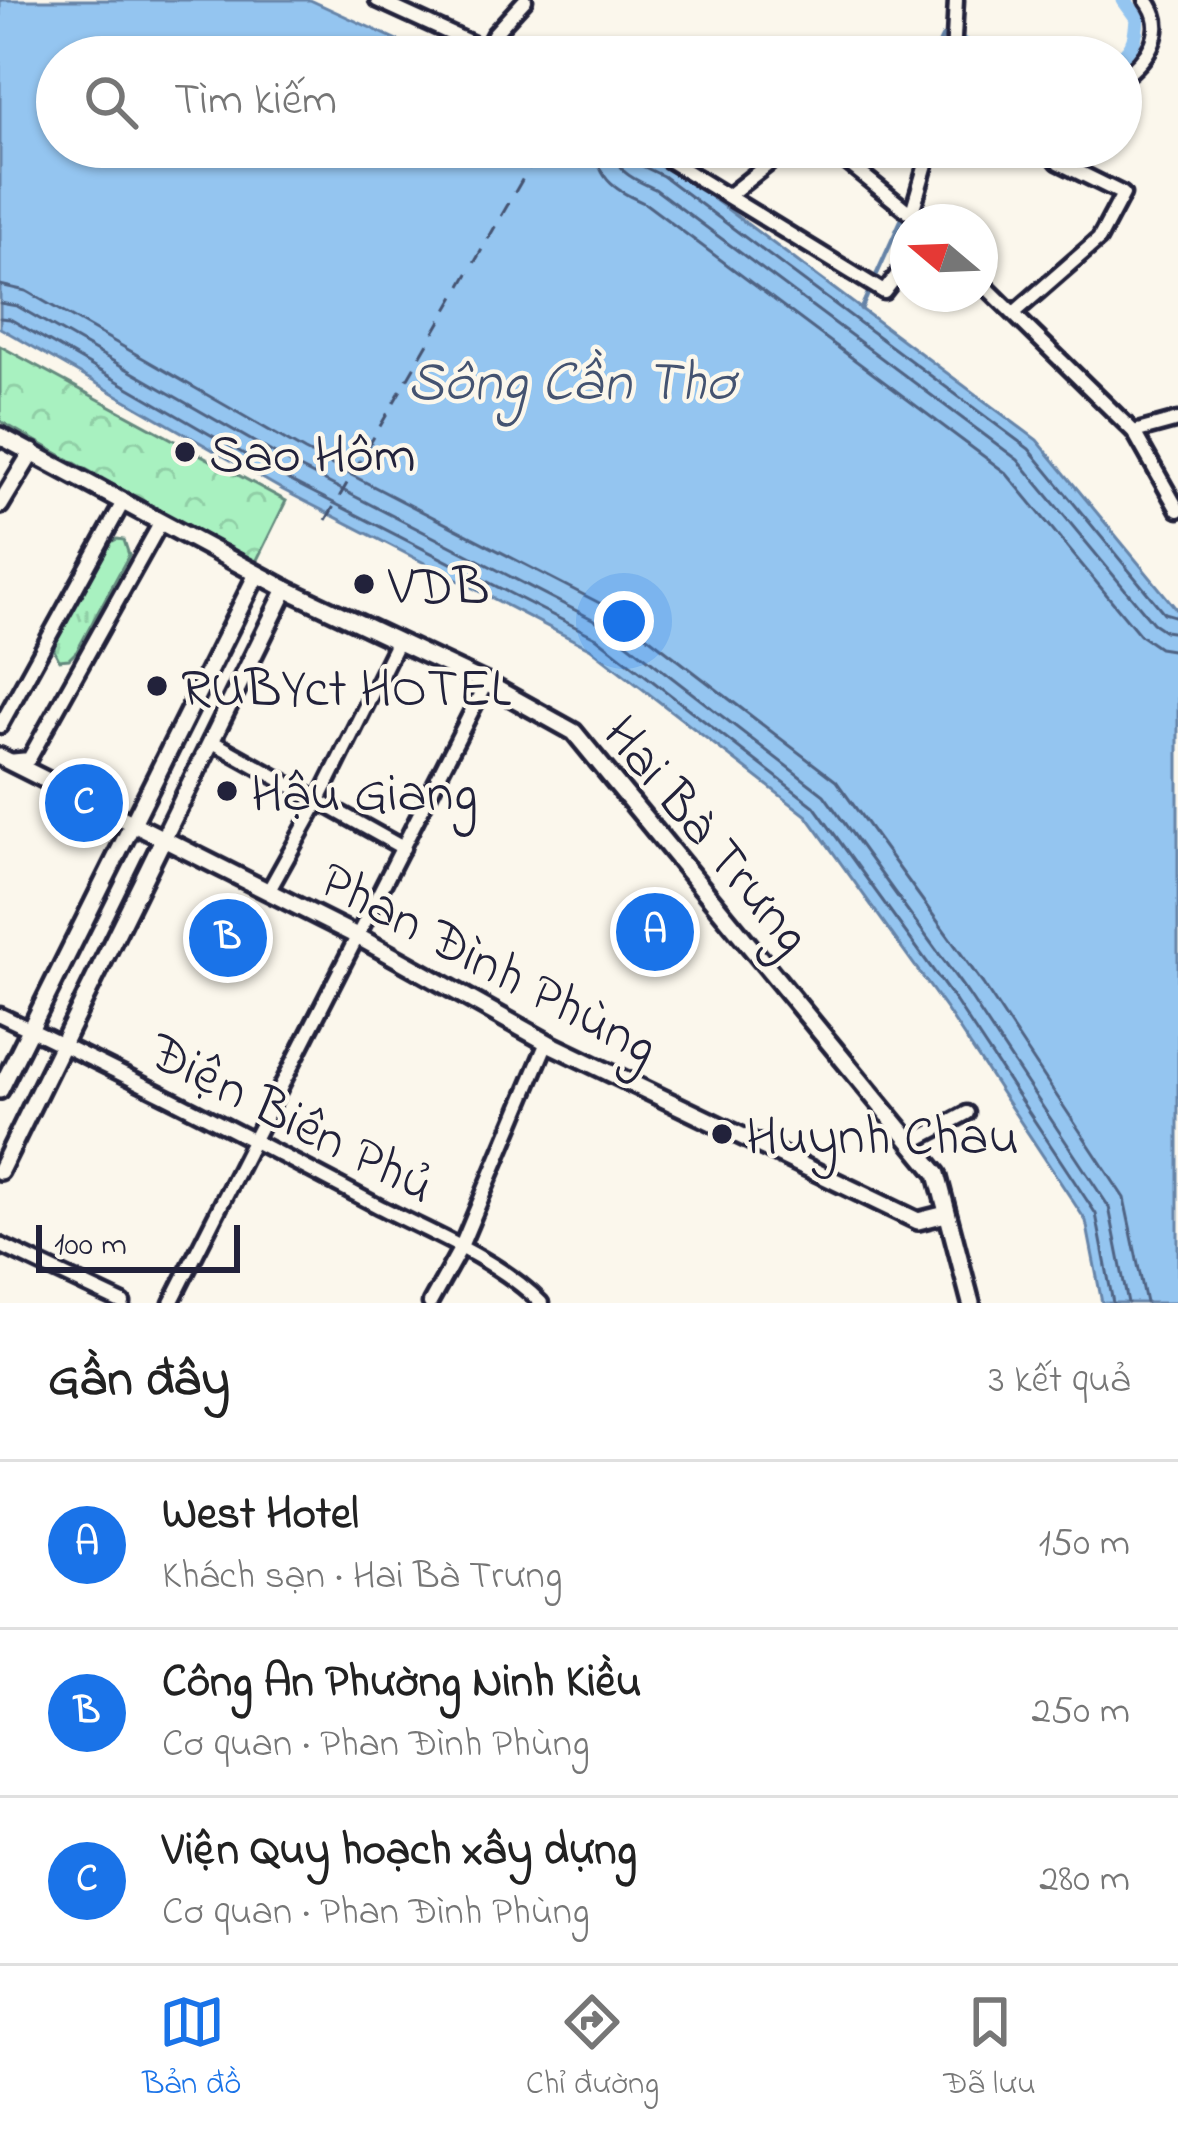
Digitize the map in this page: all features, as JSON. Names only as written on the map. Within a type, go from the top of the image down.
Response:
[{"type":"street","points":[[376,0],[457,36]]},
{"type":"street","points":[[493,36],[525,0]]},
{"type":"street","points":[[954,36],[956,0]]},
{"type":"street","points":[[1142,63],[1154,38],[1155,14],[1146,0]]},
{"type":"street","points":[[684,168],[884,292],[890,284]]},
{"type":"street","points":[[729,194],[763,168]]},
{"type":"street","points":[[854,168],[901,204]]},
{"type":"street","points":[[913,204],[925,168]]},
{"type":"street","points":[[1014,313],[1099,238],[1123,194],[1068,168]]},
{"type":"street","points":[[998,297],[1134,432],[1178,511]]},
{"type":"street","points":[[1134,432],[1178,421]]},
{"type":"street","name":"Hai Bà Trưng","points":[[2,440],[286,589],[486,683],[574,732],[937,1174],[971,1303]]},
{"type":"street","points":[[0,505],[32,452]]},
{"type":"street","points":[[0,725],[122,503]]},
{"type":"street","points":[[2,760],[29,759],[160,524]]},
{"type":"street","points":[[0,1090],[257,574]]},
{"type":"street","points":[[0,1172],[286,589]]},
{"type":"street","points":[[268,892],[398,640]]},
{"type":"street","points":[[171,1303],[486,683]]},
{"type":"street","points":[[212,741],[403,848]]},
{"type":"street","name":"Phan Đình Phùng","points":[[2,760],[355,935],[547,1042],[918,1221],[946,1214]]},
{"type":"street","name":"Điện Biên Phủ","points":[[0,1015],[460,1249],[527,1288],[541,1303]]},
{"type":"street","points":[[430,1303],[460,1249],[547,1042]]},
{"type":"street","points":[[911,1143],[967,1113]]},
{"type":"street","points":[[0,1245],[123,1303]]},
{"type":"green space","points":[[0,346],[286,501],[255,564],[0,421]]},
{"type":"green space","points":[[124,540],[129,555],[77,651],[59,660],[56,639],[109,543]]},
{"type":"water","name":"Sông Cần Thơ","points":[[0,0],[310,0],[388,36],[36,36],[36,168],[672,168],[1037,440],[1178,611],[1178,1303],[1102,1303],[1086,1221],[946,1009],[807,816],[591,649],[283,490],[0,328]]},
{"type":"waterway","points":[[1124,0],[1137,18],[1135,36]]},
{"type":"waterway","points":[[861,309],[890,245]]},
{"type":"ferry route","points":[[326,520],[529,168]]},
{"type":"place","name":"Sao Hôm","points":[[185,452]]},
{"type":"place","name":"VDB","points":[[364,584]]},
{"type":"place","name":"RUBYct HOTEL","points":[[157,686]]},
{"type":"place","name":"Hậu Giang","points":[[227,791]]},
{"type":"place","name":"Viện Quy hoạch xây dựng","points":[[84,803]]},
{"type":"place","name":"West Hotel","points":[[655,932]]},
{"type":"place","name":"Công An Phường Ninh Kiều","points":[[228,938]]},
{"type":"place","name":"Huynh Chau","points":[[722,1134]]}]
